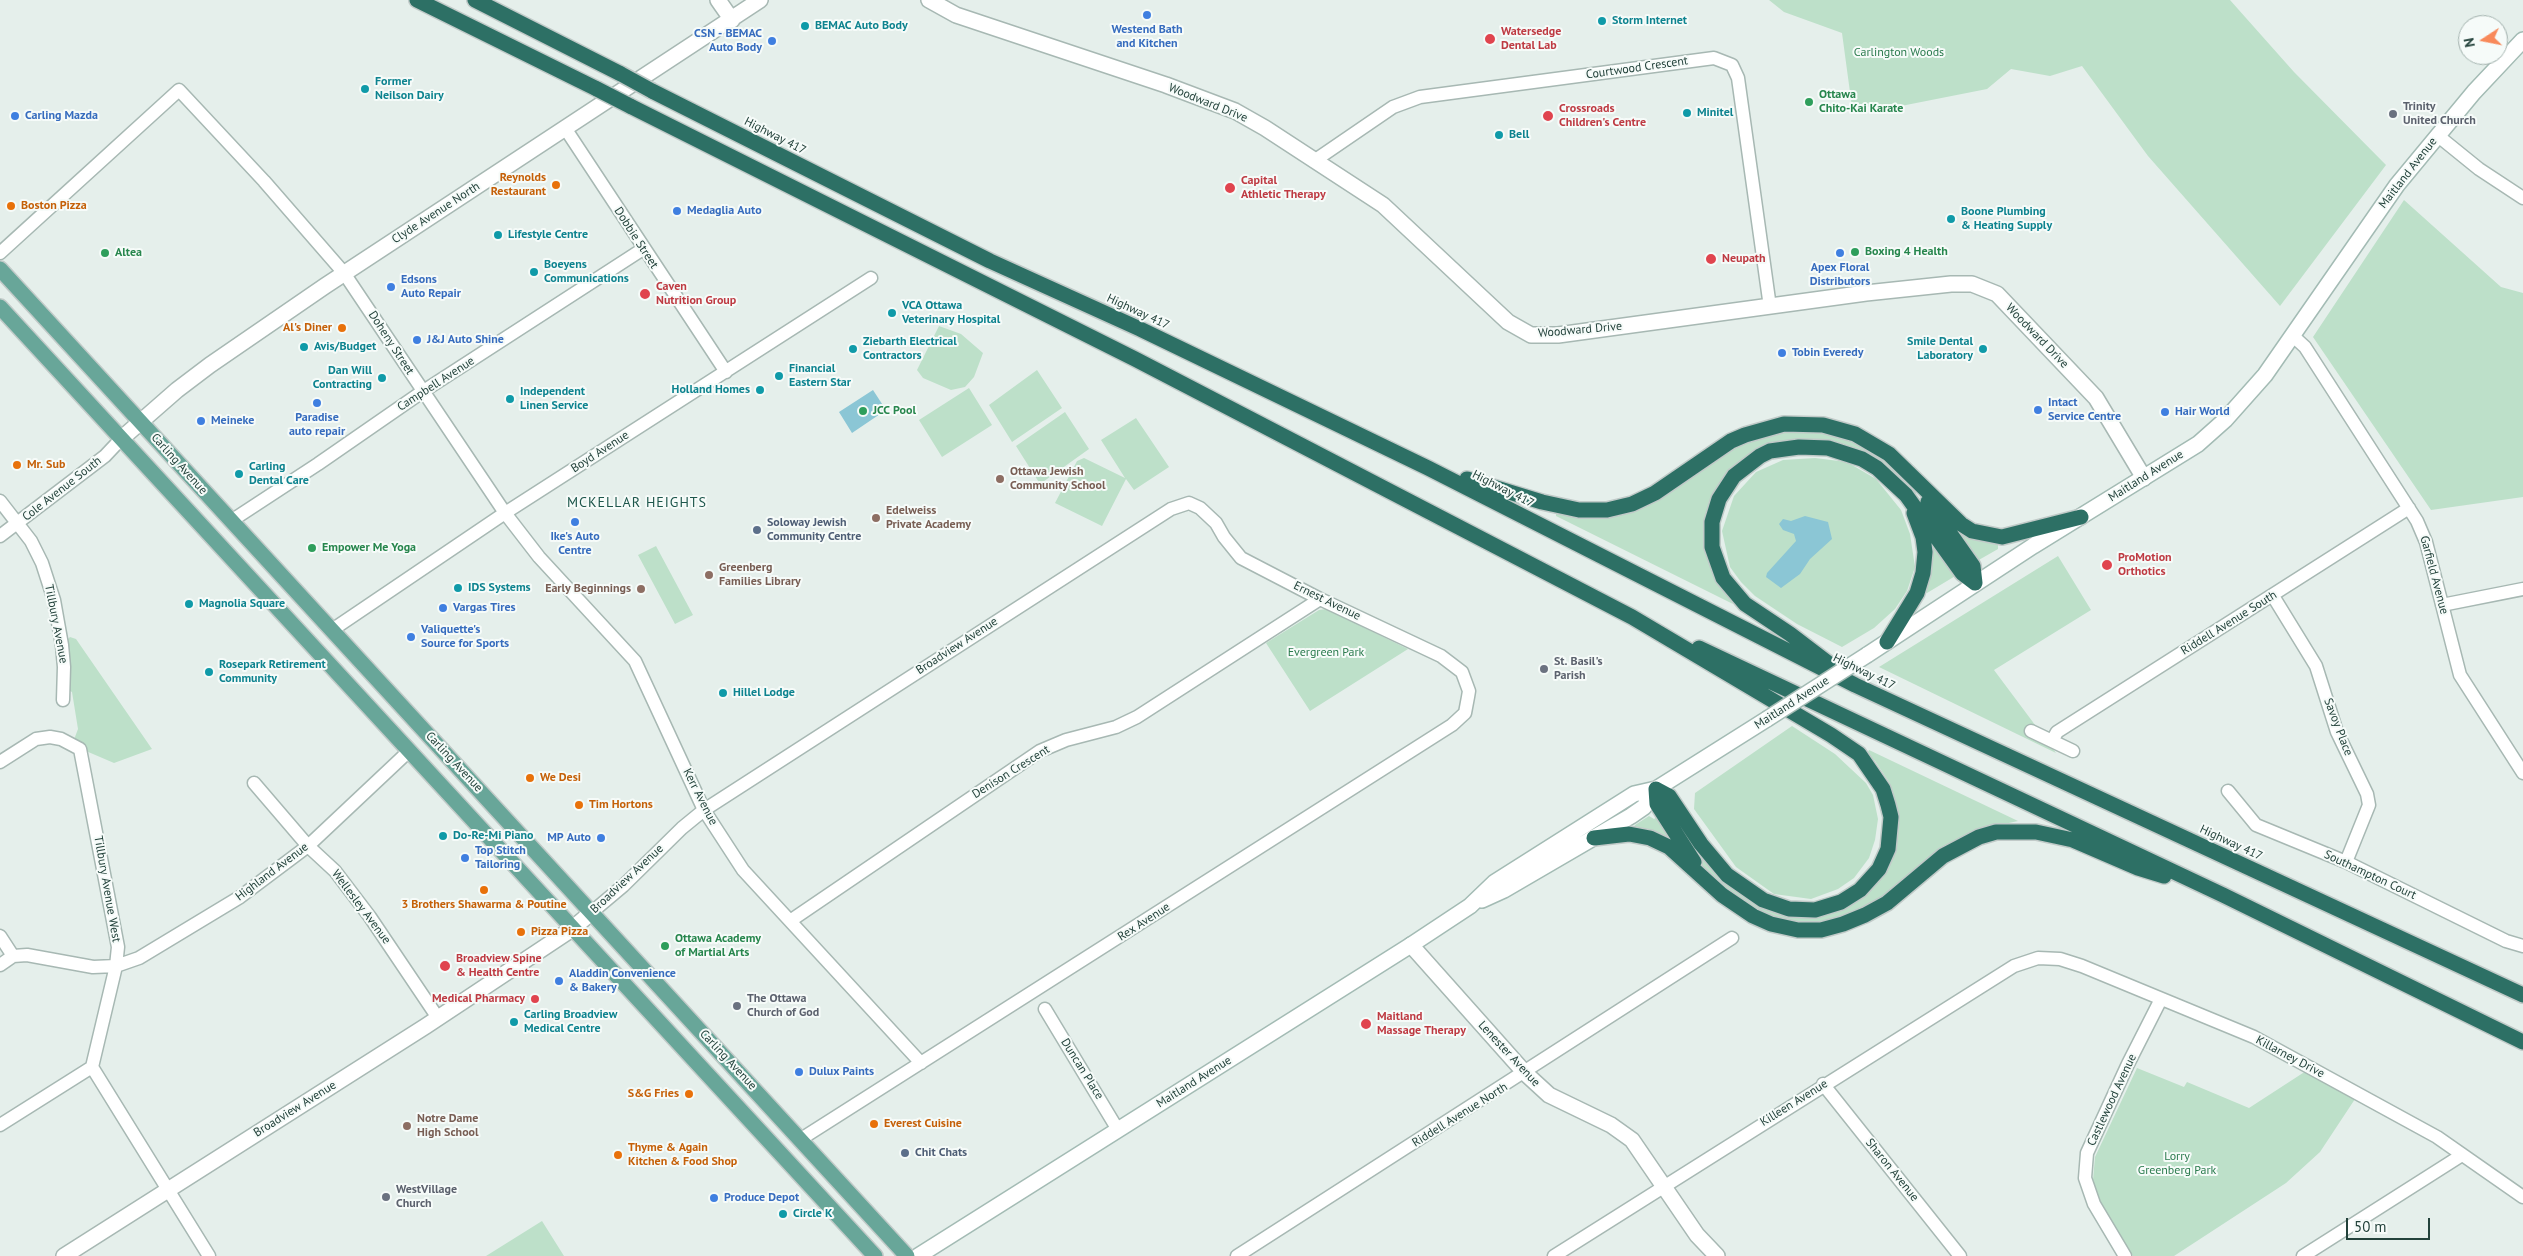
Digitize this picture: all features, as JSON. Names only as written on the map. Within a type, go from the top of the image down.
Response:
[{"type":"highway","points":[[417,0],[1135,359],[1632,617],[2223,895],[2523,1042]]},
{"type":"highway","name":"Highway 417","points":[[475,0],[990,261],[1140,329],[1428,468],[1855,685],[2523,995]]},
{"type":"highway","points":[[1428,468],[1542,502],[1579,510],[1607,510],[1632,504],[1655,493],[1744,435],[1784,424],[1822,425],[1855,434],[1889,454],[1961,524],[1982,534],[2002,536],[2022,533],[2081,517]]},
{"type":"highway","points":[[1855,685],[1790,634],[1745,604],[1723,578],[1712,548],[1712,522],[1719,499],[1742,468],[1770,451],[1799,447],[1828,448],[1862,459],[1877,468],[1906,495],[1962,573],[1975,584]]},
{"type":"highway","points":[[1908,472],[1973,566],[1975,584]]},
{"type":"highway","points":[[1887,642],[1917,593],[1924,564],[1922,537],[1906,495]]},
{"type":"highway","points":[[1632,617],[1831,735],[1859,754],[1882,789],[1888,805],[1891,817],[1888,849],[1879,869],[1860,890],[1841,902],[1815,910],[1789,909],[1764,900],[1727,874],[1701,844],[1669,796],[1656,789]]},
{"type":"highway","points":[[1656,789],[1657,804],[1685,849],[1722,895]]},
{"type":"highway","points":[[1594,838],[1629,834],[1650,838],[1669,847],[1722,895],[1753,916],[1771,924],[1798,930],[1821,930],[1843,924],[1887,904],[1943,856],[1979,837],[1996,832],[2036,832],[2073,840],[2138,868],[2223,895]]},
{"type":"main road","name":"Carling Avenue","points":[[0,269],[907,1256]]},
{"type":"main road","name":"Carling Avenue","points":[[0,307],[875,1256]]},
{"type":"street","points":[[718,0],[732,20]]},
{"type":"street","name":"Clyde Avenue North","points":[[121,439],[210,365],[344,273],[760,0]]},
{"type":"street","name":"Woodward Drive","points":[[929,0],[956,15],[1166,85],[1235,111],[1265,128],[1383,205],[1508,322],[1531,335],[1558,335],[1866,293],[1951,284],[1972,284],[1997,294],[2096,398],[2144,478]]},
{"type":"street","name":"Maitland Avenue","points":[[1470,906],[1495,882],[1634,794],[1656,789],[1975,584],[2198,444],[2225,420],[2265,375],[2397,184],[2437,135],[2523,40]]},
{"type":"street","name":"Courtwood Crescent","points":[[1314,161],[1393,107],[1420,97],[1714,58],[1732,65],[1738,78],[1770,307]]},
{"type":"street","name":"Doheny Street","points":[[0,253],[178,90],[264,181],[344,273],[422,392],[505,513]]},
{"type":"street","name":"Dobbie Street","points":[[565,128],[643,249],[726,372]]},
{"type":"street","points":[[2437,135],[2479,169],[2523,198]]},
{"type":"street","name":"Campbell Avenue","points":[[231,521],[422,392],[643,249]]},
{"type":"street","name":"Boyd Avenue","points":[[332,630],[505,513],[871,278]]},
{"type":"street","name":"Garfield Avenue","points":[[2293,336],[2305,347],[2417,521],[2426,542],[2460,675],[2523,773]]},
{"type":"street","name":"Cole Avenue South","points":[[0,536],[105,456],[121,439]]},
{"type":"street","name":"Tillbury Avenue","points":[[0,501],[39,555],[54,600],[64,667],[63,700]]},
{"type":"street","name":"Ernest Avenue","points":[[1189,503],[1200,508],[1216,523],[1224,537],[1241,558],[1320,599],[1441,656],[1462,672],[1469,692]]},
{"type":"street","name":"Broadview Avenue","points":[[64,1256],[438,1018],[572,929],[623,886],[682,828],[704,810],[1172,508],[1189,503]]},
{"type":"street","name":"Riddell Avenue South","points":[[2052,741],[2057,732],[2409,508]]},
{"type":"street","name":"Kerr Avenue","points":[[505,513],[539,557],[635,661],[704,810],[743,870],[921,1063]]},
{"type":"street","points":[[2442,605],[2523,589]]},
{"type":"street","name":"Savoy Place","points":[[2273,596],[2316,666],[2337,732],[2367,794],[2369,805],[2346,862]]},
{"type":"street","name":"Denison Crescent","points":[[790,921],[1040,751],[1066,740],[1116,727],[1137,717],[1320,599]]},
{"type":"street","name":"Rex Avenue","points":[[801,1139],[1452,725],[1465,713],[1469,692]]},
{"type":"street","points":[[2031,731],[2073,751]]},
{"type":"street","name":"Tillbury Avenue West","points":[[0,762],[36,739],[50,737],[61,739],[80,749],[118,947],[116,966],[92,1067]]},
{"type":"street","name":"Highland Avenue","points":[[13,956],[28,955],[93,967],[116,966],[139,958],[240,897],[308,846],[409,750]]},
{"type":"street","name":"Wellesley Avenue","points":[[254,783],[308,846],[335,871],[364,909],[438,1018]]},
{"type":"street","name":"Maitland Avenue","points":[[918,1256],[1470,906],[1504,890],[1644,807],[1656,789]]},
{"type":"street","name":"Southampton Court","points":[[2228,791],[2256,825],[2346,862],[2506,941],[2523,946]]},
{"type":"street","points":[[0,936],[13,956],[0,964]]},
{"type":"street","name":"Riddell Avenue North","points":[[1238,1256],[1732,938]]},
{"type":"street","name":"Lenester Avenue","points":[[1411,945],[1525,1073],[1549,1095],[1578,1111],[1611,1125],[1632,1140],[1697,1235],[1717,1256]]},
{"type":"street","name":"Killarney Drive","points":[[2038,958],[2060,959],[2082,966],[2254,1037],[2437,1137],[2523,1197]]},
{"type":"street","name":"Killeen Avenue","points":[[1554,1256],[1824,1084],[2014,966],[2038,958]]},
{"type":"street","name":"Castlewood Avenue","points":[[2126,1256],[2094,1204],[2085,1178],[2087,1152],[2128,1064],[2162,999]]},
{"type":"street","name":"Duncan Place","points":[[1045,1009],[1118,1130]]},
{"type":"street","points":[[0,1126],[92,1067],[209,1256]]},
{"type":"street","name":"Sharon Avenue","points":[[1824,1084],[1960,1256]]},
{"type":"street","points":[[2303,1256],[2462,1155]]},
{"type":"green space","name":"Carlington Woods","points":[[1769,0],[2230,0],[2294,72],[2386,165],[2280,306],[2148,156],[2082,66],[2050,76],[2011,69],[1987,89],[1901,106],[1852,107],[1842,33],[1784,12]]},
{"type":"green space","points":[[2404,200],[2501,287],[2523,293],[2523,497],[2431,510],[2313,337]]},
{"type":"green space","points":[[939,326],[961,334],[983,353],[974,377],[965,387],[951,390],[923,378],[917,370]]},
{"type":"green space","points":[[1037,370],[1062,408],[1012,442],[989,405]]},
{"type":"green space","points":[[969,388],[992,425],[942,457],[919,420]]},
{"type":"green space","points":[[1065,412],[1089,449],[1040,484],[1016,446]]},
{"type":"green space","points":[[1136,418],[1169,467],[1134,490],[1126,479],[1102,526],[1055,503],[1077,461],[1084,458],[1125,478],[1101,440]]},
{"type":"green space","points":[[1810,431],[1837,435],[1861,443],[1888,459],[1918,492],[1913,495],[1838,445],[1750,456],[1735,465],[1719,484],[1708,510],[1704,531],[1705,553],[1715,577],[1733,604],[1556,516],[1556,513],[1601,519],[1619,515],[1739,443],[1782,432]]},
{"type":"green space","points":[[1815,458],[1847,462],[1876,479],[1901,510],[1910,534],[1915,567],[1907,591],[1895,609],[1874,628],[1842,647],[1797,624],[1755,596],[1730,567],[1722,531],[1734,496],[1756,472],[1783,460]]},
{"type":"green space","points":[[1943,514],[1974,537],[1998,543],[1998,549],[1977,561]]},
{"type":"green space","points":[[1927,535],[1957,575],[1927,593],[1923,591]]},
{"type":"green space","points":[[656,546],[693,615],[675,624],[638,555]]},
{"type":"green space","points":[[2058,556],[2091,610],[1994,670],[2056,753],[1879,667]]},
{"type":"green space","name":"Evergreen Park","points":[[1326,609],[1408,649],[1310,711],[1266,643],[1319,610]]},
{"type":"green space","points":[[70,637],[76,639],[152,749],[114,763],[72,745],[78,729],[72,692],[63,687],[62,645]]},
{"type":"green space","points":[[1792,726],[1835,754],[1866,783],[1873,795],[1878,819],[1875,840],[1869,858],[1854,878],[1838,889],[1811,899],[1774,894],[1736,867],[1694,809],[1695,793]]},
{"type":"green space","points":[[1869,750],[2018,821],[1981,829],[1958,840],[1870,907],[1817,926],[1766,917],[1712,879],[1682,838],[1677,820],[1707,863],[1719,876],[1751,901],[1771,911],[1808,918],[1823,916],[1838,910],[1881,877],[1893,857],[1899,828],[1897,807],[1889,782],[1875,761],[1867,754]]},
{"type":"green space","points":[[1649,816],[1654,819],[1657,817],[1672,843],[1636,831],[1635,825]]},
{"type":"green space","name":"Lorry Greenberg Park","points":[[2137,1068],[2184,1087],[2187,1082],[2249,1108],[2306,1071],[2355,1099],[2320,1152],[2286,1183],[2174,1256],[2133,1256],[2099,1201],[2093,1180],[2095,1157]]},
{"type":"green space","points":[[542,1221],[564,1256],[486,1256]]},
{"type":"water","name":"JCC Pool","points":[[873,390],[886,410],[852,433],[839,412]]},
{"type":"water","points":[[1805,516],[1828,522],[1832,539],[1810,559],[1800,574],[1781,588],[1766,577],[1767,573],[1796,541],[1794,534],[1783,530],[1779,524],[1783,519],[1791,521]]},
{"type":"place","name":"Westend Bath and Kitchen","points":[[1147,15]]},
{"type":"place","name":"Storm Internet","points":[[1602,21]]},
{"type":"place","name":"BEMAC Auto Body","points":[[805,26]]},
{"type":"place","name":"Watersedge Dental Lab","points":[[1490,39]]},
{"type":"place","name":"CSN - BEMAC Auto Body","points":[[772,41]]},
{"type":"place","name":"Former Neilson Dairy","points":[[365,89]]},
{"type":"place","name":"Ottawa Chito-Kai Karate","points":[[1809,102]]},
{"type":"place","name":"Minitel","points":[[1687,113]]},
{"type":"place","name":"Trinity United Church","points":[[2393,114]]},
{"type":"place","name":"Carling Mazda","points":[[15,116]]},
{"type":"place","name":"Crossroads Children's Centre","points":[[1548,116]]},
{"type":"place","name":"Bell","points":[[1499,135]]},
{"type":"place","name":"Reynolds Restaurant","points":[[556,185]]},
{"type":"place","name":"Capital Athletic Therapy","points":[[1230,188]]},
{"type":"place","name":"Boston Pizza","points":[[11,206]]},
{"type":"place","name":"Medaglia Auto","points":[[677,211]]},
{"type":"place","name":"Boone Plumbing & Heating Supply","points":[[1951,219]]},
{"type":"place","name":"Lifestyle Centre","points":[[498,235]]},
{"type":"place","name":"Boxing 4 Health","points":[[1855,252]]},
{"type":"place","name":"Altea","points":[[105,253]]},
{"type":"place","name":"Apex Floral Distributors","points":[[1840,253]]},
{"type":"place","name":"Neupath","points":[[1711,259]]},
{"type":"place","name":"Boeyens Communications","points":[[534,272]]},
{"type":"place","name":"Edsons Auto Repair","points":[[391,287]]},
{"type":"place","name":"Caven Nutrition Group","points":[[645,294]]},
{"type":"place","name":"VCA Ottawa Veterinary Hospital","points":[[892,313]]},
{"type":"place","name":"Al's Diner","points":[[342,328]]},
{"type":"place","name":"J&J Auto Shine","points":[[417,340]]},
{"type":"place","name":"Avis/Budget","points":[[304,347]]},
{"type":"place","name":"Ziebarth Electrical Contractors","points":[[853,349]]},
{"type":"place","name":"Smile Dental Laboratory","points":[[1983,349]]},
{"type":"place","name":"Tobin Everedy","points":[[1782,353]]},
{"type":"place","name":"Financial Eastern Star","points":[[779,376]]},
{"type":"place","name":"Dan Will Contracting","points":[[382,378]]},
{"type":"place","name":"Holland Homes","points":[[760,390]]},
{"type":"place","name":"Independent Linen Service","points":[[510,399]]},
{"type":"place","name":"Paradise auto repair","points":[[317,403]]},
{"type":"place","name":"Intact Service Centre","points":[[2038,410]]},
{"type":"place","name":"JCC Pool","points":[[863,411]]},
{"type":"place","name":"Hair World","points":[[2165,412]]},
{"type":"place","name":"Meineke","points":[[201,421]]},
{"type":"place","name":"Mr. Sub","points":[[17,465]]},
{"type":"place","name":"Carling Dental Care","points":[[239,474]]},
{"type":"place","name":"Ottawa Jewish Community School","points":[[1000,479]]},
{"type":"place","name":"Edelweiss Private Academy","points":[[876,518]]},
{"type":"place","name":"Ike's Auto Centre","points":[[575,522]]},
{"type":"place","name":"Soloway Jewish Community Centre","points":[[757,530]]},
{"type":"place","name":"Empower Me Yoga","points":[[312,548]]},
{"type":"place","name":"ProMotion Orthotics","points":[[2107,565]]},
{"type":"place","name":"Greenberg Families Library","points":[[709,575]]},
{"type":"place","name":"IDS Systems","points":[[458,588]]},
{"type":"place","name":"Early Beginnings","points":[[641,589]]},
{"type":"place","name":"Magnolia Square","points":[[189,604]]},
{"type":"place","name":"Vargas Tires","points":[[443,608]]},
{"type":"place","name":"Valiquette's Source for Sports","points":[[411,637]]},
{"type":"place","name":"St. Basil's Parish","points":[[1544,669]]},
{"type":"place","name":"Rosepark Retirement Community","points":[[209,672]]},
{"type":"place","name":"Hillel Lodge","points":[[723,693]]},
{"type":"place","name":"We Desi","points":[[530,778]]},
{"type":"place","name":"Tim Hortons","points":[[579,805]]},
{"type":"place","name":"Do-Re-Mi Piano","points":[[443,836]]},
{"type":"place","name":"MP Auto","points":[[601,838]]},
{"type":"place","name":"Top Stitch Tailoring","points":[[465,858]]},
{"type":"place","name":"3 Brothers Shawarma & Poutine","points":[[484,890]]},
{"type":"place","name":"Pizza Pizza","points":[[521,932]]},
{"type":"place","name":"Ottawa Academy of Martial Arts","points":[[665,946]]},
{"type":"place","name":"Broadview Spine & Health Centre","points":[[445,966]]},
{"type":"place","name":"Aladdin Convenience & Bakery","points":[[559,981]]},
{"type":"place","name":"Medical Pharmacy","points":[[535,999]]},
{"type":"place","name":"The Ottawa Church of God","points":[[737,1006]]},
{"type":"place","name":"Carling Broadview Medical Centre","points":[[514,1022]]},
{"type":"place","name":"Maitland Massage Therapy","points":[[1366,1024]]},
{"type":"place","name":"Dulux Paints","points":[[799,1072]]},
{"type":"place","name":"S&G Fries","points":[[689,1094]]},
{"type":"place","name":"Everest Cuisine","points":[[874,1124]]},
{"type":"place","name":"Notre Dame High School","points":[[407,1126]]},
{"type":"place","name":"Chit Chats","points":[[905,1153]]},
{"type":"place","name":"Thyme & Again Kitchen & Food Shop","points":[[618,1155]]},
{"type":"place","name":"WestVillage Church","points":[[386,1197]]},
{"type":"place","name":"Produce Depot","points":[[714,1198]]},
{"type":"place","name":"Circle K","points":[[783,1214]]},
{"type":"district","name":"MCKELLAR HEIGHTS","points":[[637,503]]}]
